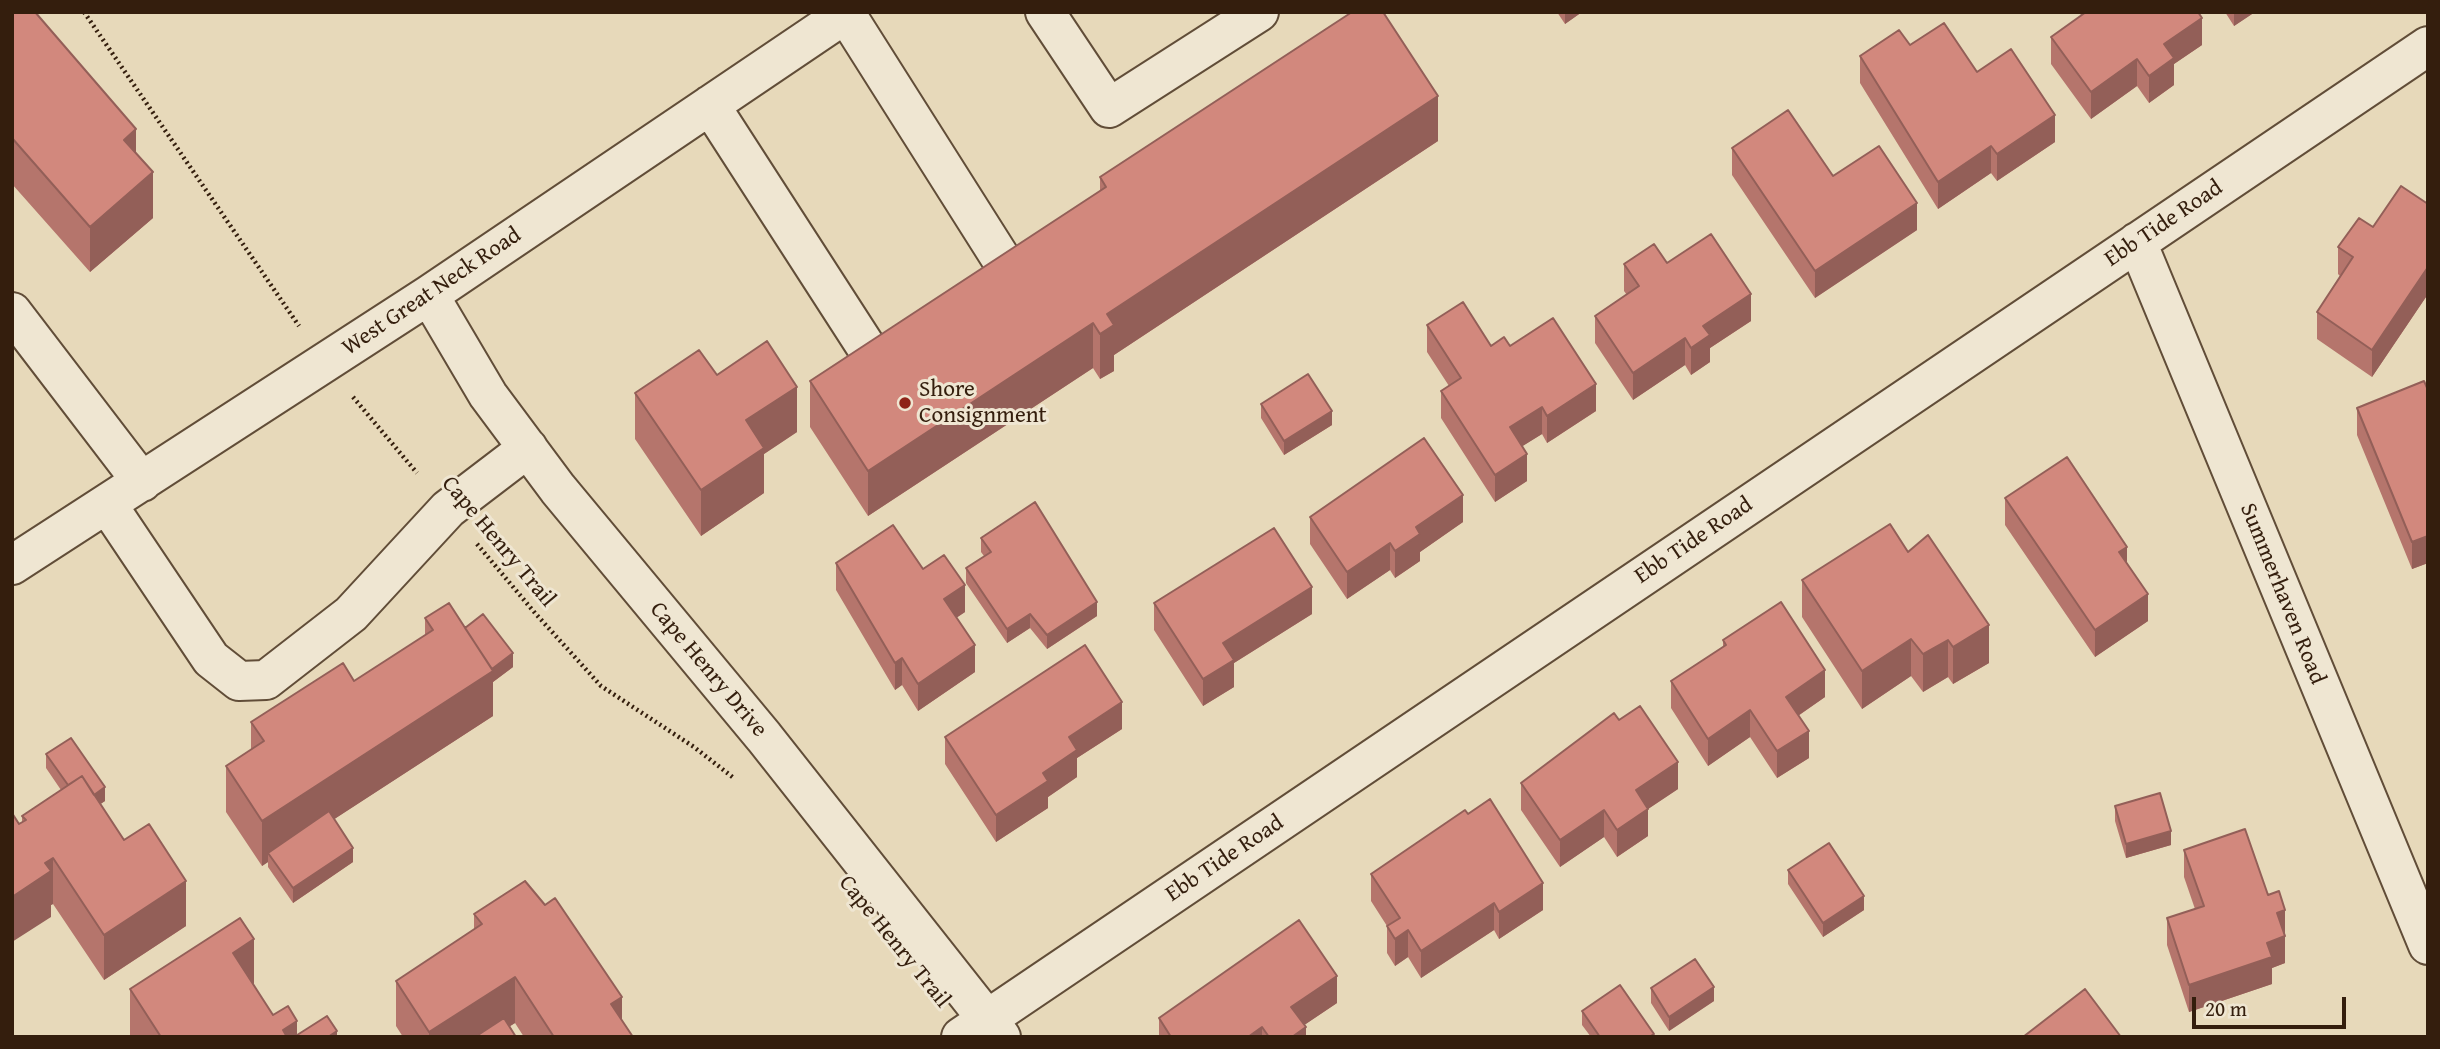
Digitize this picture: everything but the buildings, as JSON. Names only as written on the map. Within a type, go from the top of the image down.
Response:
[{"type":"street","points":[[1045,12],[1109,108],[1259,12]]},
{"type":"street","name":"West Great Neck Road","points":[[12,565],[429,295],[847,13]]},
{"type":"street","points":[[847,13],[1003,262]]},
{"type":"street","name":"Ebb Tide Road","points":[[983,1031],[2428,46]]},
{"type":"street","points":[[709,105],[870,353]]},
{"type":"street","name":"Summerhaven Road","points":[[2137,242],[2428,945]]},
{"type":"street","name":"Cape Henry Drive","points":[[429,295],[488,395],[558,489],[764,737],[983,1031]]},
{"type":"street","points":[[12,312],[25,354],[142,482]]},
{"type":"street","points":[[107,505],[211,659],[239,681],[266,680],[351,614],[448,509],[528,448]]},
{"type":"path","name":"Cape Henry Trail","points":[[84,12],[324,364],[535,613],[601,685],[694,747],[740,783]]},
{"type":"place","name":"Shore Consignment","points":[[905,403]]}]
